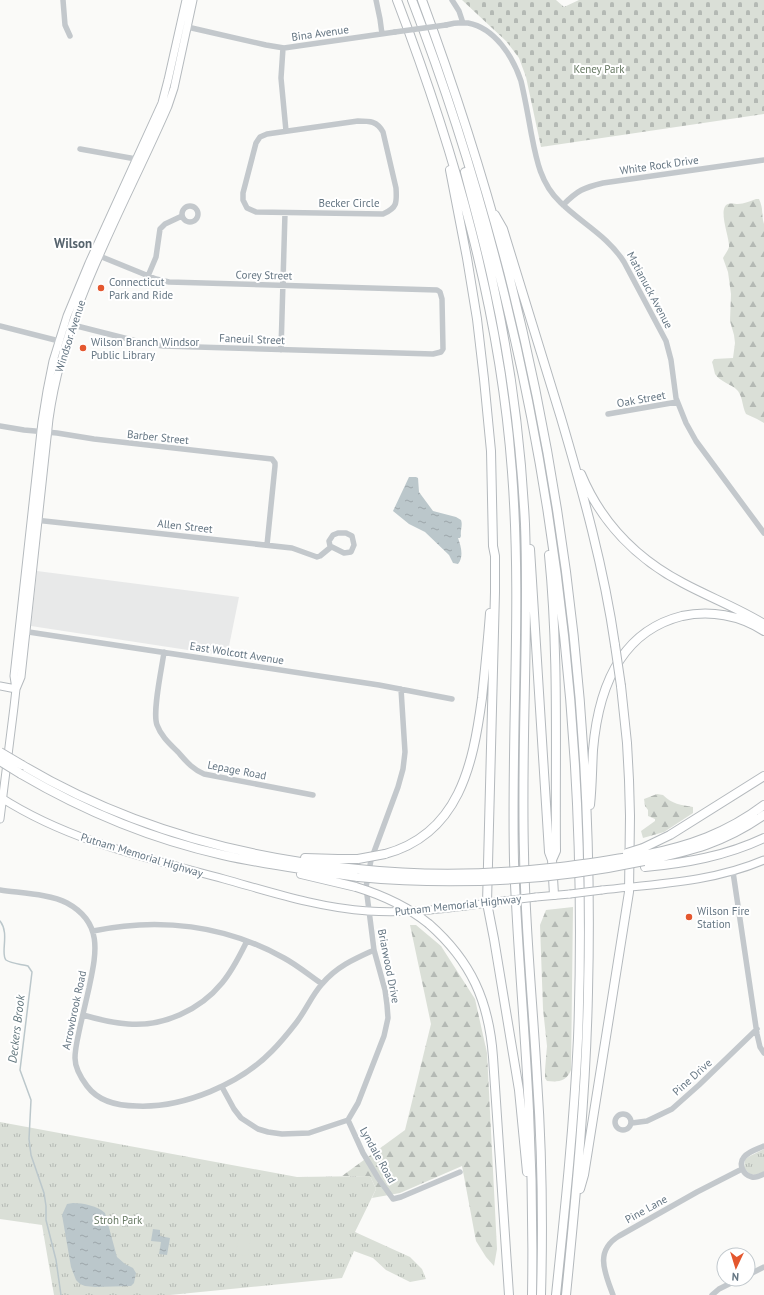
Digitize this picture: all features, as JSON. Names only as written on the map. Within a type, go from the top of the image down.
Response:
[{"type":"highway","points":[[397,0],[422,67],[446,139],[470,225],[487,299],[501,376],[511,462],[516,579],[514,854],[518,939],[530,1111],[532,1295]]},
{"type":"highway","points":[[407,0],[450,123],[486,253],[499,310],[515,413],[525,530],[526,588],[523,760],[524,856],[539,1111],[542,1295]]},
{"type":"highway","points":[[412,0],[450,104],[485,221],[504,295],[534,432],[553,547],[566,656],[574,738],[578,840],[580,961],[578,1046],[570,1156],[556,1295]]},
{"type":"highway","points":[[422,0],[459,103],[490,207],[509,277],[525,346],[545,441],[558,518],[579,688],[587,823],[589,941],[588,1017],[582,1118],[566,1295]]},
{"type":"highway","points":[[237,854],[254,851],[313,859],[358,858],[385,854],[399,850],[414,842],[436,826],[455,800],[467,772],[475,744],[488,640],[493,546],[491,451],[482,354],[472,283],[451,176],[446,139]]},
{"type":"highway","points":[[490,207],[503,229],[567,440],[596,545],[615,646],[627,743],[630,780],[630,887],[584,1175],[574,1211]]},
{"type":"highway","points":[[534,432],[535,453],[549,560],[555,648],[556,851],[552,860]]},
{"type":"highway","points":[[567,440],[574,453],[585,482],[598,507],[632,548],[672,577],[764,624]]},
{"type":"highway","points":[[522,481],[531,561],[549,852],[552,860],[554,895]]},
{"type":"highway","points":[[493,546],[495,556],[494,628],[487,903],[518,1084],[526,1167],[532,1200]]},
{"type":"highway","points":[[587,823],[591,801],[594,744],[600,706],[611,674],[628,648],[641,636],[656,626],[675,618],[694,614],[714,614],[733,617],[752,624],[764,631]]},
{"type":"highway","points":[[0,752],[67,790],[120,814],[237,854],[258,864],[356,887],[374,893],[417,914],[451,946],[469,972],[482,998],[490,1024],[508,1295]]},
{"type":"highway","points":[[0,761],[63,798],[119,823],[179,843],[237,854],[288,860],[403,881],[480,881],[548,877],[601,869],[644,858],[710,837],[734,825],[764,805]]},
{"type":"highway","points":[[644,858],[661,840],[764,776]]},
{"type":"highway","points":[[358,873],[483,873],[549,868],[608,860],[644,858],[684,852],[712,843],[738,832],[764,814]]},
{"type":"highway","points":[[644,858],[678,864],[733,851],[764,838]]},
{"type":"main road","name":"Windsor Avenue","points":[[184,26],[186,0]]},
{"type":"main road","name":"Windsor Avenue","points":[[96,254],[151,135],[193,0]]},
{"type":"main road","name":"Windsor Avenue","points":[[0,819],[1,797],[16,689],[21,678],[22,631],[44,432],[53,395],[62,342],[68,323],[96,254],[136,160],[151,135]]},
{"type":"main road","points":[[0,686],[16,689]]},
{"type":"main road","name":"Putnam Memorial Highway","points":[[1,797],[24,811],[56,827],[111,848],[313,903],[339,908],[369,911],[414,911],[694,880],[732,872],[764,860]]},
{"type":"street","points":[[63,0],[65,25],[70,36]]},
{"type":"street","points":[[376,0],[382,34]]},
{"type":"street","points":[[452,0],[459,11],[463,23]]},
{"type":"street","name":"Bina Avenue","points":[[184,26],[266,46],[283,48],[463,23]]},
{"type":"street","name":"Matianuck Avenue","points":[[463,23],[475,26],[491,35],[511,58],[521,81],[535,153],[539,170],[544,180],[550,191],[563,205],[608,241],[624,262],[666,341],[671,360],[677,402],[686,423],[693,435],[764,533]]},
{"type":"street","points":[[283,48],[281,78],[286,131]]},
{"type":"street","name":"Becker Circle","points":[[358,121],[370,121],[380,126],[384,132],[396,188],[396,204],[392,210],[383,214],[284,213],[256,212],[247,208],[243,200],[242,193],[256,142],[260,137],[267,134],[286,131],[358,121]]},
{"type":"street","points":[[80,149],[136,160]]},
{"type":"street","name":"White Rock Drive","points":[[563,205],[573,195],[585,187],[603,183],[764,160]]},
{"type":"street","points":[[281,350],[284,213]]},
{"type":"street","points":[[148,276],[156,257],[160,229],[165,224],[182,216]]},
{"type":"street","name":"Corey Street","points":[[96,254],[163,282],[433,289],[440,292],[442,299],[444,349],[441,352]]},
{"type":"street","name":"Faneuil Street","points":[[68,323],[144,343],[163,346],[432,354],[441,352]]},
{"type":"street","points":[[0,326],[62,342]]},
{"type":"street","name":"Oak Street","points":[[608,414],[677,402]]},
{"type":"street","name":"Barber Street","points":[[0,426],[130,444],[269,458],[274,461],[275,466],[266,545]]},
{"type":"street","name":"Allen Street","points":[[35,520],[266,545],[295,549],[316,557],[320,556],[331,547]]},
{"type":"street","points":[[336,533],[346,533],[353,537],[353,549],[348,553],[344,553],[331,547],[329,541],[336,533]]},
{"type":"street","name":"East Wolcott Avenue","points":[[22,631],[401,689],[413,693],[452,699]]},
{"type":"street","name":"Lepage Road","points":[[164,652],[156,708],[156,725],[163,736],[190,765],[198,772],[204,774],[312,794]]},
{"type":"street","name":"Briarwood Drive","points":[[348,1120],[358,1103],[386,1029],[388,1018],[385,990],[374,950],[366,887],[374,851],[400,782],[403,769],[405,752],[401,689]]},
{"type":"street","points":[[732,872],[756,1029],[759,1044],[764,1053]]},
{"type":"street","name":"Arrowbrook Road","points":[[0,890],[55,898],[67,903],[78,911],[93,931],[96,947],[94,963],[76,1044],[75,1059],[82,1080],[90,1090],[118,1105],[163,1105],[182,1101],[203,1095],[247,1072],[272,1051],[299,1019],[322,984],[338,968],[350,960],[374,950]]},
{"type":"street","points":[[93,931],[114,926],[142,924],[172,924],[203,928],[265,948],[286,959],[322,984]]},
{"type":"street","points":[[83,1015],[129,1024],[155,1023],[192,1009],[209,997],[222,983],[234,966],[247,941]]},
{"type":"street","name":"Pine Drive","points":[[632,1123],[647,1121],[672,1109],[699,1085],[756,1029]]},
{"type":"street","points":[[222,1086],[234,1109],[241,1118],[249,1124],[268,1132],[282,1134],[309,1133],[348,1120]]},
{"type":"street","name":"Lyndale Road","points":[[348,1120],[367,1159],[393,1199],[401,1198],[460,1172]]},
{"type":"street","points":[[764,1146],[746,1155],[742,1162],[742,1169],[746,1175],[756,1177],[764,1174]]},
{"type":"street","name":"Pine Lane","points":[[613,1295],[603,1265],[605,1252],[611,1242],[682,1200],[742,1169]]},
{"type":"street","points":[[712,1295],[723,1287]]},
{"type":"shaded area","points":[[37,571],[239,597],[227,656],[31,626]]},
{"type":"green space","name":"Keney Park","points":[[462,0],[556,0],[564,7],[579,0],[764,0],[764,114],[541,147],[526,77],[519,58],[506,41]]},
{"type":"green space","points":[[759,199],[761,203],[764,224],[764,423],[746,414],[738,391],[717,377],[712,362],[714,359],[733,358],[735,343],[730,321],[731,294],[728,272],[723,258],[729,247],[724,217],[725,207],[728,204],[742,204]]},
{"type":"green space","points":[[657,794],[663,795],[677,804],[693,807],[693,813],[664,832],[643,838],[641,831],[655,821],[655,819],[648,816],[648,810],[645,806],[644,799]]},
{"type":"green space","points":[[573,907],[571,1070],[564,1079],[547,1081],[545,1078],[547,1046],[543,1009],[540,925],[546,910]]},
{"type":"green space","points":[[410,925],[416,925],[441,946],[475,999],[487,1053],[497,1249],[494,1266],[486,1257],[476,1241],[462,1166],[400,1193],[372,1198],[376,1189],[370,1176],[342,1176],[405,1130],[431,1024]]},
{"type":"green space","name":"Stroh Park","points":[[0,1122],[297,1177],[370,1176],[376,1189],[355,1232],[410,1257],[422,1269],[426,1279],[410,1282],[386,1270],[373,1258],[354,1251],[342,1278],[170,1295],[54,1295],[42,1225],[0,1219]]},
{"type":"green space","points":[[764,1149],[764,1172],[755,1175],[750,1174],[744,1168],[745,1159]]},
{"type":"green space","points":[[239,1234],[251,1236],[248,1256],[236,1254]]},
{"type":"water","points":[[409,477],[418,478],[419,492],[433,511],[456,517],[461,520],[461,536],[458,538],[461,548],[461,558],[458,564],[453,563],[449,555],[425,532],[409,524],[393,511]]},
{"type":"water","points":[[73,1203],[90,1205],[105,1213],[117,1257],[125,1264],[133,1268],[136,1273],[134,1283],[131,1286],[85,1286],[76,1280],[71,1267],[62,1215],[67,1204]]},
{"type":"water","points":[[153,1229],[160,1230],[160,1236],[170,1238],[167,1255],[159,1254],[161,1242],[151,1241]]},
{"type":"waterway","name":"Deckers Brook","points":[[0,921],[3,926],[5,937],[4,957],[8,961],[28,966],[32,972],[20,1070],[31,1100],[29,1139],[31,1155],[44,1193],[46,1220],[56,1260],[61,1295]]},
{"type":"place","name":"Connecticut Park and Ride","points":[[101,288]]},
{"type":"place","name":"Wilson Branch Windsor Public Library","points":[[83,348]]},
{"type":"place","name":"Wilson Fire Station","points":[[689,917]]},
{"type":"district","name":"Wilson","points":[[73,243]]}]
